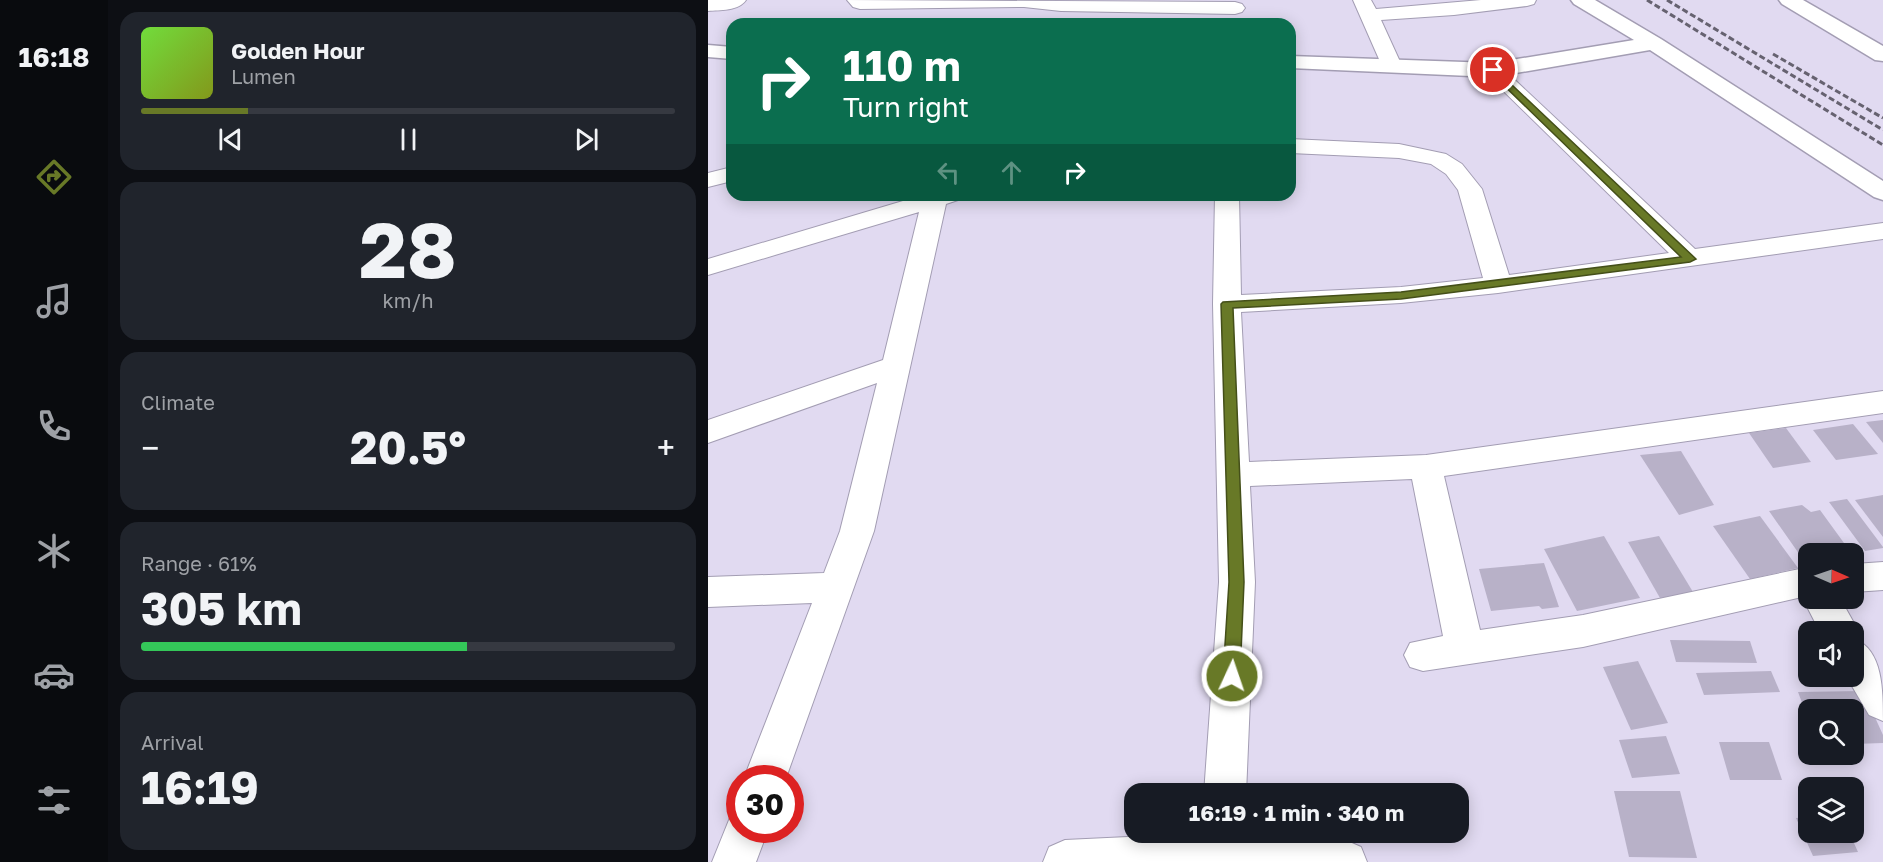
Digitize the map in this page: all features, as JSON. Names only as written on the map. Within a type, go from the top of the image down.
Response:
[{"type":"street","points":[[708,5],[737,0]]},
{"type":"street","points":[[852,18],[858,1],[1025,0],[1061,5],[1236,11]]},
{"type":"street","points":[[1392,66],[1366,8],[1454,9],[1527,0]]},
{"type":"street","points":[[1581,0],[1654,43],[1883,192]]},
{"type":"street","points":[[1789,0],[1883,55]]},
{"type":"street","points":[[708,40],[726,42]]},
{"type":"street","points":[[1296,62],[1493,70],[1654,43]]},
{"type":"street","points":[[708,51],[726,52]]},
{"type":"street","points":[[1493,70],[1690,259]]},
{"type":"street","points":[[1296,146],[1399,151],[1438,159],[1454,169],[1470,189],[1498,285]]},
{"type":"street","points":[[708,180],[726,176]]},
{"type":"street","points":[[708,267],[929,201]]},
{"type":"street","points":[[770,765],[857,531],[896,366],[941,201]]},
{"type":"street","points":[[1226,783],[1237,582],[1227,304],[1227,201]]},
{"type":"street","points":[[1227,304],[1401,295],[1498,285],[1883,231]]},
{"type":"street","points":[[708,432],[896,366]]},
{"type":"street","points":[[1233,475],[1426,467],[1883,402]]},
{"type":"street","points":[[1426,467],[1465,649]]},
{"type":"street","points":[[1864,577],[1883,576]]},
{"type":"street","points":[[1423,655],[1583,631],[1798,583]]},
{"type":"street","points":[[708,592],[836,587]]},
{"type":"street","points":[[1864,672],[1883,703]]},
{"type":"street","points":[[734,862],[741,843]]},
{"type":"street","points":[[1065,862],[1230,843],[1345,862]]},
{"type":"building","points":[[1883,420],[1883,443],[1866,422]]},
{"type":"building","points":[[1853,424],[1878,454],[1836,460],[1813,430]]},
{"type":"building","points":[[1786,428],[1811,462],[1773,468],[1749,433]]},
{"type":"building","points":[[1681,451],[1714,505],[1679,515],[1640,455]]},
{"type":"building","points":[[1883,495],[1883,537],[1855,500]]},
{"type":"building","points":[[1847,499],[1883,548],[1865,551],[1864,543],[1859,543],[1829,502]]},
{"type":"building","points":[[1802,505],[1811,512],[1820,510],[1844,543],[1798,543],[1798,552],[1769,511]]},
{"type":"building","points":[[1760,516],[1798,568],[1750,579],[1713,526]]},
{"type":"building","points":[[1604,536],[1640,598],[1577,611],[1544,549]]},
{"type":"building","points":[[1659,536],[1693,592],[1660,598],[1628,542]]},
{"type":"building","points":[[1544,563],[1559,607],[1542,609],[1539,606],[1491,611],[1479,569]]},
{"type":"building","points":[[1670,640],[1750,641],[1757,663],[1676,662]]},
{"type":"building","points":[[1638,661],[1668,723],[1631,730],[1603,667]]},
{"type":"building","points":[[1771,671],[1780,692],[1704,695],[1696,673]]},
{"type":"building","points":[[1863,691],[1883,735],[1883,743],[1864,744],[1864,699],[1801,699],[1798,692]]},
{"type":"building","points":[[1666,736],[1680,774],[1632,778],[1619,740]]},
{"type":"building","points":[[1719,742],[1769,742],[1782,780],[1730,780]]},
{"type":"building","points":[[1614,791],[1680,791],[1697,858],[1629,857]]},
{"type":"building","points":[[1807,843],[1854,843],[1858,852],[1813,856]]},
{"type":"railway","points":[[1647,0],[1883,145]]},
{"type":"railway","points":[[1667,0],[1883,130]]},
{"type":"railway","points":[[1773,54],[1883,118]]},
{"type":"route","points":[[1232,676],[1237,582],[1227,304],[1401,295],[1498,285],[1690,259],[1493,70]]}]
